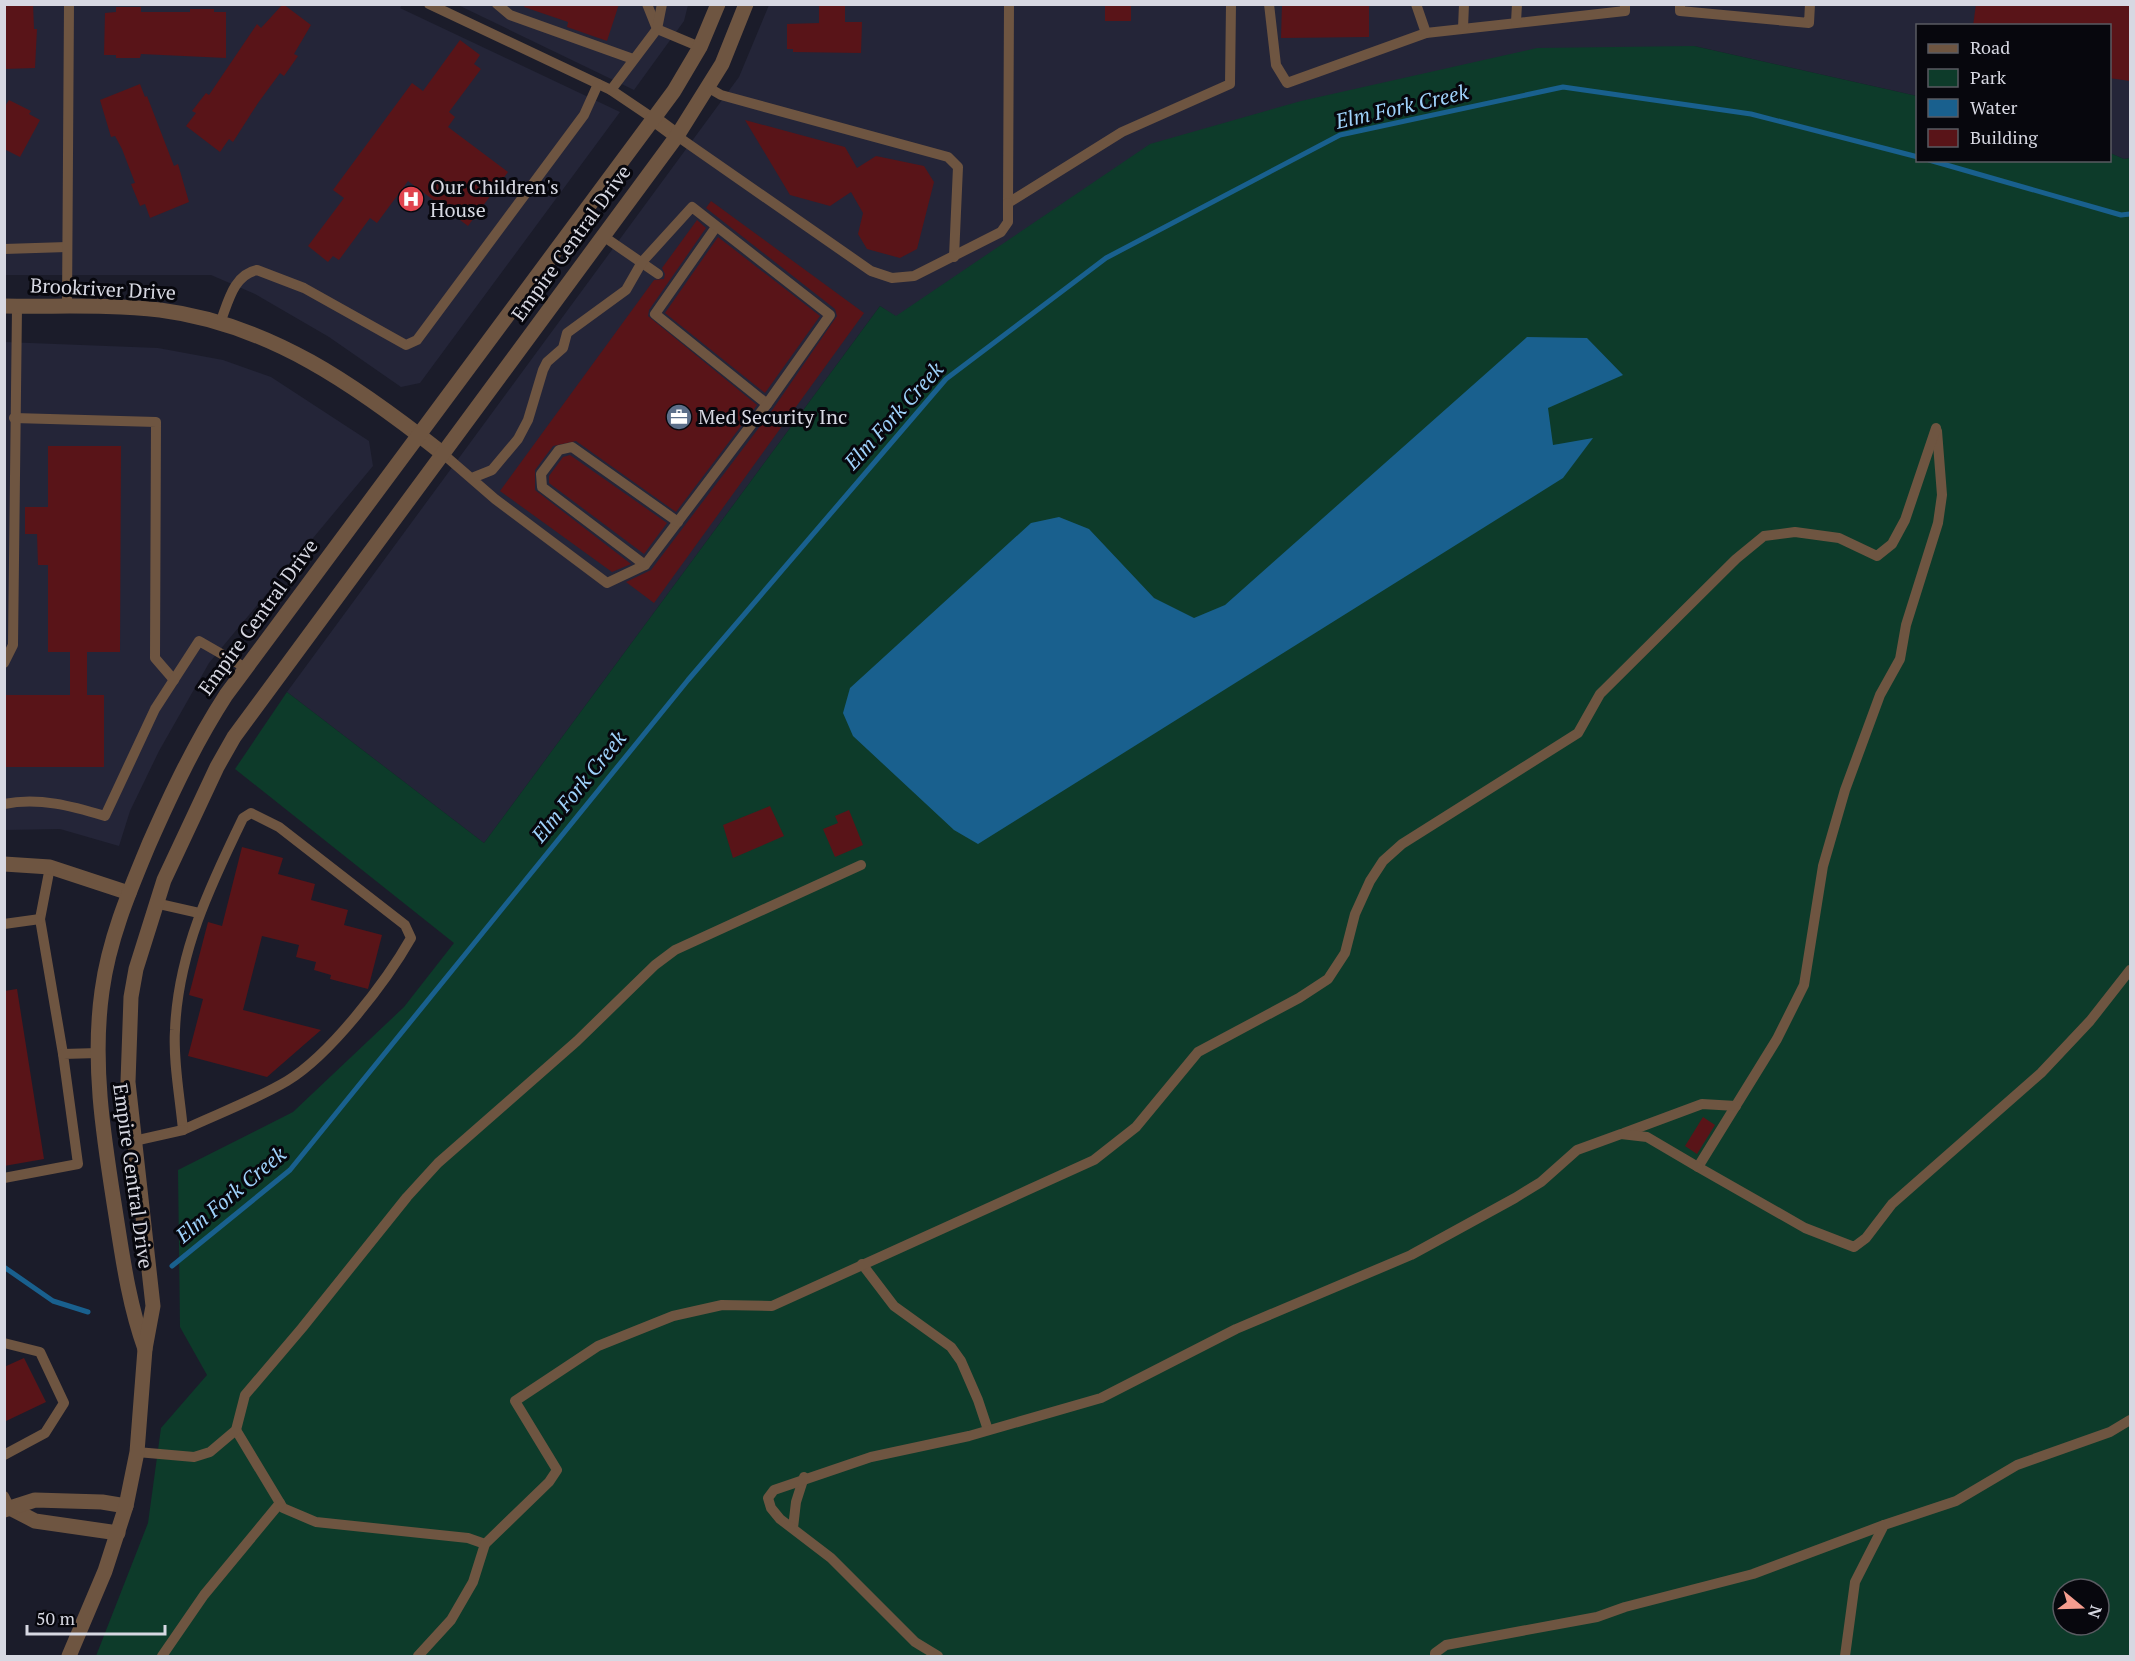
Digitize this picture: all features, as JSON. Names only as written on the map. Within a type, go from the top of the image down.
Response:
[{"type":"street","name":"Empire Central Drive","points":[[145,1349],[132,1315],[101,1121],[98,1053],[102,990],[114,935],[129,892],[196,742],[246,668],[674,91],[700,47],[718,4]]},
{"type":"street","name":"Empire Central Drive","points":[[69,1656],[118,1533],[137,1452],[145,1349],[153,1306],[128,1082],[131,997],[136,969],[155,903],[217,767],[234,737],[677,136],[709,88],[731,45],[746,4]]},
{"type":"street","points":[[654,119],[677,136]]},
{"type":"street","name":"Brookriver Drive","points":[[11,307],[160,310],[220,323],[265,338],[320,366],[442,453]]},
{"type":"street","points":[[4,864],[50,867],[129,892],[155,903]]},
{"type":"street","points":[[6,1505],[35,1500],[102,1502],[126,1506]]},
{"type":"street","points":[[6,1505],[35,1521],[118,1533]]},
{"type":"lane","points":[[67,307],[69,4]]},
{"type":"lane","points":[[429,4],[441,7],[611,90],[654,119]]},
{"type":"lane","points":[[497,4],[510,15],[633,59]]},
{"type":"lane","points":[[647,4],[657,29],[700,47]]},
{"type":"lane","points":[[611,90],[657,29],[662,4]]},
{"type":"lane","points":[[677,136],[871,272],[892,278],[914,276],[1001,232],[1008,222],[1009,4]]},
{"type":"lane","points":[[1008,203],[1122,132],[1230,84],[1231,4]]},
{"type":"lane","points":[[1269,4],[1276,65],[1287,82],[1426,33],[1625,12],[1625,4]]},
{"type":"lane","points":[[1416,4],[1426,33]]},
{"type":"lane","points":[[1463,28],[1464,4]]},
{"type":"lane","points":[[1516,4],[1516,22]]},
{"type":"lane","points":[[1571,4],[1571,17]]},
{"type":"lane","points":[[1680,4],[1680,11],[1809,23],[1810,4]]},
{"type":"lane","points":[[220,323],[237,282],[242,276],[257,270],[304,288],[406,345],[417,340],[584,115],[598,84]]},
{"type":"lane","points":[[709,88],[721,95],[948,157],[958,167],[954,257]]},
{"type":"lane","points":[[442,453],[495,500],[607,583],[645,565],[767,404],[830,315],[692,207],[642,262],[626,290],[567,333],[563,348],[547,362],[543,370],[528,420],[518,439],[492,470],[472,478]]},
{"type":"lane","points":[[716,227],[655,314],[767,404]]},
{"type":"lane","points":[[603,236],[658,274]]},
{"type":"lane","points":[[4,249],[68,248]]},
{"type":"lane","points":[[4,663],[13,645],[14,418],[11,307]]},
{"type":"lane","points":[[14,418],[156,422],[155,658],[174,680]]},
{"type":"lane","points":[[418,1656],[451,1620],[473,1582],[485,1544],[549,1482],[557,1470],[515,1401],[598,1346],[648,1325],[681,1313],[722,1305],[772,1306],[1094,1160],[1136,1127],[1198,1052],[1299,998],[1328,978],[1345,953],[1356,914],[1370,881],[1383,861],[1402,844],[1578,733],[1600,694],[1736,559],[1764,536],[1795,532],[1839,538],[1877,556],[1892,544],[1905,520],[1936,428],[1942,495],[1938,523],[1906,625],[1900,659],[1880,695],[1845,790],[1822,866],[1804,985],[1778,1039],[1698,1167]]},
{"type":"lane","points":[[645,565],[542,487],[541,474],[559,450],[572,447],[678,522]]},
{"type":"lane","points":[[4,804],[22,800],[66,804],[105,816],[155,709],[200,641],[246,668]]},
{"type":"lane","points":[[134,1140],[183,1130],[287,1081],[323,1055],[400,957],[411,938],[405,925],[279,827],[251,813],[243,818],[199,913],[182,972],[174,1030],[183,1130]]},
{"type":"lane","points":[[137,1452],[194,1457],[210,1452],[236,1430],[245,1395],[407,1197],[438,1163],[577,1041],[655,964],[675,950],[861,865]]},
{"type":"lane","points":[[4,1178],[78,1164],[63,1054],[40,919],[50,867]]},
{"type":"lane","points":[[155,903],[199,913]]},
{"type":"lane","points":[[4,924],[40,919]]},
{"type":"lane","points":[[1621,1134],[1647,1137],[1805,1228],[1854,1247],[1866,1238],[1892,1203],[2041,1074],[2090,1021],[2130,970]]},
{"type":"lane","points":[[63,1054],[98,1053]]},
{"type":"lane","points":[[938,1656],[915,1642],[831,1558],[771,1508],[768,1498],[774,1490],[871,1457],[988,1431],[1101,1398],[1236,1329],[1400,1260],[1541,1182],[1576,1150],[1702,1104],[1736,1106]]},
{"type":"lane","points":[[862,1264],[894,1306],[951,1347],[961,1361],[978,1400],[988,1431]]},
{"type":"lane","points":[[4,1342],[40,1352],[64,1403],[45,1433],[4,1455]]},
{"type":"lane","points":[[1435,1656],[1435,1653],[1446,1645],[1597,1617],[1625,1607],[1753,1574],[1956,1501],[2017,1465],[2110,1432],[2130,1420]]},
{"type":"lane","points":[[236,1430],[280,1503],[299,1517],[316,1522],[468,1538],[485,1544]]},
{"type":"lane","points":[[793,1528],[796,1502],[804,1478]]},
{"type":"lane","points":[[162,1656],[204,1595],[280,1503]]},
{"type":"lane","points":[[1845,1656],[1855,1582],[1884,1525]]},
{"type":"shaded area","points":[[4,5],[402,5],[400,8],[620,112],[420,383],[401,387],[329,337],[255,294],[211,275],[5,275]]},
{"type":"shaded area","points":[[458,5],[688,5],[684,21],[634,90]]},
{"type":"shaded area","points":[[769,5],[2130,5],[2130,158],[2124,159],[2111,153],[2111,24],[1916,24],[1916,96],[1694,46],[984,259],[896,317],[880,306],[484,843],[287,692],[739,77]]},
{"type":"shaded area","points":[[5,342],[158,348],[223,360],[271,377],[369,441],[373,466],[209,663],[159,751],[130,811],[119,846],[60,829],[5,830]]},
{"type":"green space","points":[[1694,46],[1916,96],[1916,162],[2111,162],[2111,153],[2124,159],[2130,158],[2130,1656],[96,1656],[148,1523],[161,1428],[207,1375],[180,1327],[178,1170],[293,1112],[404,1007],[454,943],[235,769],[287,692],[484,843],[880,306],[896,316],[1150,144],[1301,101],[1537,48]]},
{"type":"water","points":[[1527,337],[1587,338],[1623,375],[1548,408],[1553,445],[1593,438],[1563,478],[978,844],[954,830],[853,736],[843,713],[850,688],[1031,523],[1059,517],[1089,529],[1154,598],[1194,618],[1225,605]]},
{"type":"building","points":[[4,4],[33,4],[34,29],[37,29],[35,68],[4,69]]},
{"type":"building","points":[[283,4],[311,25],[294,54],[298,56],[284,76],[280,73],[233,142],[229,139],[220,152],[186,126],[196,113],[192,111],[206,93],[209,95],[257,24],[261,28]]},
{"type":"building","points":[[525,4],[619,4],[607,41],[567,27],[568,22],[524,7]]},
{"type":"building","points":[[819,4],[845,5],[845,22],[862,22],[861,53],[793,52],[793,49],[787,49],[787,24],[819,23]]},
{"type":"building","points":[[1105,4],[1131,4],[1131,21],[1105,21]]},
{"type":"building","points":[[1282,4],[1369,4],[1369,37],[1281,38]]},
{"type":"building","points":[[1976,4],[2130,4],[2130,81],[2111,78],[2111,24],[1973,24]]},
{"type":"building","points":[[116,7],[141,7],[141,12],[190,12],[190,9],[214,9],[214,12],[226,12],[226,58],[141,54],[140,58],[116,58],[116,55],[104,55],[105,13],[116,12]]},
{"type":"building","points":[[460,40],[480,55],[474,64],[481,69],[449,112],[455,117],[448,127],[508,172],[468,226],[408,181],[377,223],[370,218],[339,260],[333,256],[328,262],[308,246],[344,198],[333,190],[412,83],[423,91]]},
{"type":"building","points":[[140,84],[145,97],[147,96],[174,166],[178,164],[189,202],[150,218],[145,204],[140,206],[131,184],[135,183],[122,149],[115,136],[111,137],[100,100]]},
{"type":"building","points":[[9,100],[31,111],[29,114],[40,120],[20,157],[4,149],[4,108]]},
{"type":"building","points":[[745,120],[845,147],[857,168],[876,156],[924,166],[934,182],[917,249],[900,258],[867,249],[858,234],[863,213],[851,192],[830,206],[790,195]]},
{"type":"building","points":[[711,201],[864,313],[654,603],[626,582],[651,570],[773,409],[837,316],[835,309],[706,208]]},
{"type":"building","points":[[697,220],[706,228],[649,310],[648,316],[757,405],[676,512],[576,441],[553,446],[535,470],[535,490],[631,564],[612,572],[500,491],[654,280],[664,279],[665,274],[662,268]]},
{"type":"building","points":[[718,237],[820,316],[765,393],[665,313]]},
{"type":"building","points":[[48,446],[121,446],[120,652],[87,652],[87,695],[104,695],[104,767],[4,767],[4,695],[70,695],[70,652],[48,652],[48,565],[38,565],[37,534],[25,534],[25,507],[48,507]]},
{"type":"building","points":[[570,455],[667,523],[644,554],[549,483],[549,476],[563,457]]},
{"type":"building","points":[[770,806],[784,836],[733,858],[723,825]]},
{"type":"building","points":[[849,810],[863,845],[835,857],[823,829],[838,823],[835,816]]},
{"type":"building","points":[[242,847],[283,858],[278,874],[315,884],[311,900],[348,910],[344,925],[382,935],[368,989],[330,979],[331,975],[314,970],[316,962],[296,957],[299,945],[262,936],[243,1010],[321,1030],[267,1077],[188,1056],[203,999],[189,995],[208,922],[222,926]]},
{"type":"building","points":[[17,989],[44,1159],[4,1166],[4,991]]},
{"type":"building","points":[[1703,1117],[1715,1125],[1697,1154],[1685,1146]]},
{"type":"building","points":[[24,1358],[46,1402],[4,1422],[4,1367]]},
{"type":"waterway","name":"Elm Fork Creek","points":[[172,1266],[290,1170],[688,680],[946,379],[1106,258],[1340,135],[1563,87],[1751,114],[1916,156]]},
{"type":"waterway","name":"Elm Fork Creek","points":[[1936,162],[2121,215],[2130,214]]},
{"type":"waterway","name":"Elm Fork Creek","points":[[4,1267],[53,1301],[88,1312]]},
{"type":"place","name":"Our Children's House","points":[[411,199]]},
{"type":"place","name":"Med Security Inc","points":[[679,417]]}]
